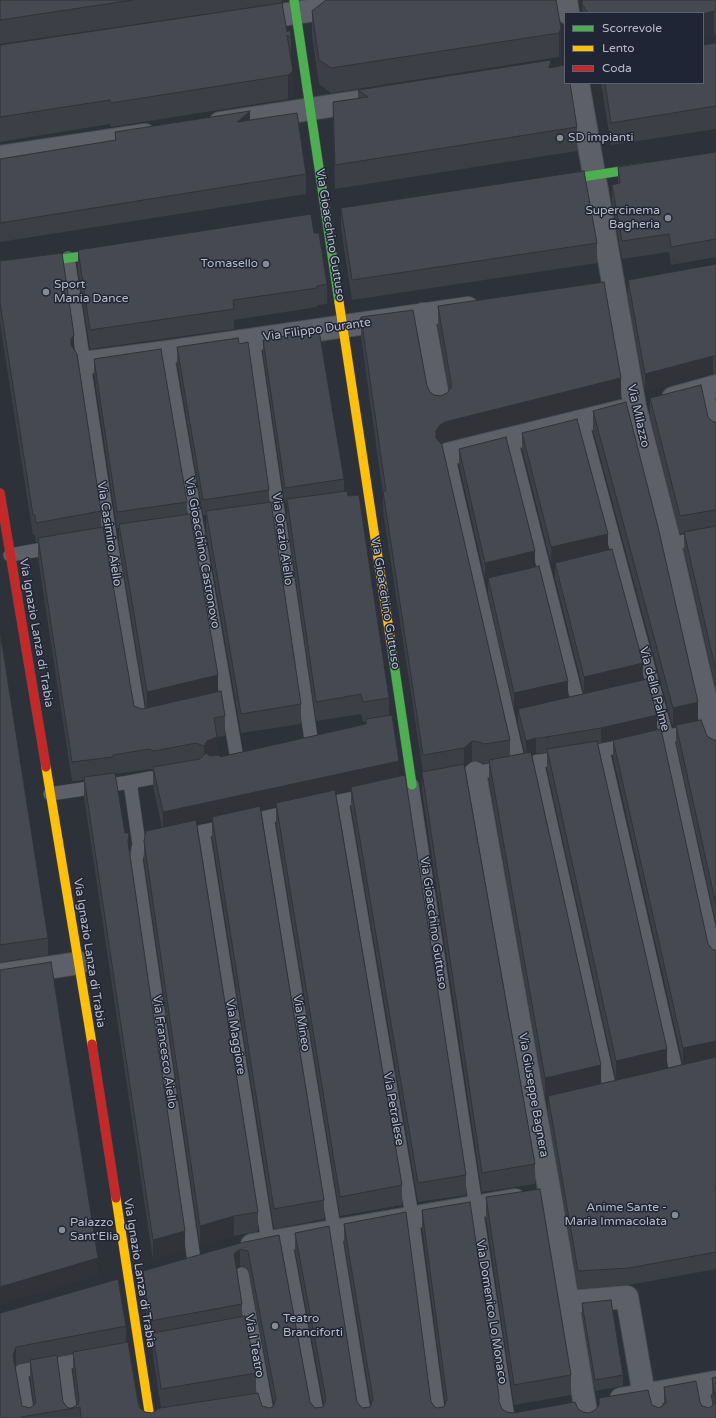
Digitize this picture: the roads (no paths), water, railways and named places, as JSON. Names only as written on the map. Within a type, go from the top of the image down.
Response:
[{"type":"street","points":[[234,22],[295,6],[383,0]]},
{"type":"street","points":[[566,0],[568,12]]},
{"type":"street","name":"Via Gioacchino Guttuso","points":[[295,6],[412,785]]},
{"type":"street","name":"Via Milazzo","points":[[578,84],[594,175],[606,289],[670,544],[714,733]]},
{"type":"street","points":[[202,126],[380,98]]},
{"type":"street","points":[[0,157],[163,132]]},
{"type":"street","points":[[547,182],[655,165]]},
{"type":"street","points":[[0,269],[115,251]]},
{"type":"street","points":[[606,289],[635,284]]},
{"type":"street","name":"Via Filippo Durante","points":[[83,363],[491,305]]},
{"type":"street","points":[[423,314],[439,403]]},
{"type":"street","points":[[448,454],[711,388]]},
{"type":"street","name":"Via Ignazio Lanza di Trabia","points":[[0,493],[79,963],[120,1281],[138,1349],[150,1418]]},
{"type":"street","name":"Via Giuseppe Bagnera","points":[[467,774],[542,1106],[550,1194],[586,1411]]},
{"type":"street","points":[[0,975],[79,963]]},
{"type":"street","points":[[172,1266],[223,1252],[276,1241],[412,1216],[550,1194]]},
{"type":"street","points":[[120,1281],[149,1272]]},
{"type":"street","points":[[568,1302],[627,1297],[649,1394]]},
{"type":"street","points":[[563,1409],[586,1411],[649,1394],[709,1384]]},
{"type":"lane","name":"Via Casimiro Aiello","points":[[68,258],[110,537],[140,721],[155,718]]},
{"type":"lane","name":"Via Orazio Aiello","points":[[253,339],[311,740]]},
{"type":"lane","name":"Via Gioacchino Castronovo","points":[[167,352],[236,753]]},
{"type":"lane","points":[[711,388],[716,432]]},
{"type":"lane","name":"Via delle Palme","points":[[582,421],[667,737],[716,960]]},
{"type":"lane","points":[[511,439],[578,703]]},
{"type":"lane","points":[[448,454],[520,764]]},
{"type":"lane","points":[[354,501],[369,498]]},
{"type":"lane","points":[[264,514],[294,510]]},
{"type":"lane","points":[[182,526],[212,522]]},
{"type":"lane","points":[[94,540],[124,535]]},
{"type":"lane","points":[[670,544],[716,536]]},
{"type":"lane","points":[[10,555],[64,545]]},
{"type":"lane","points":[[603,558],[618,555]]},
{"type":"lane","points":[[530,575],[559,568]]},
{"type":"lane","points":[[479,588],[494,584]]},
{"type":"lane","points":[[638,689],[653,686]]},
{"type":"lane","points":[[563,706],[593,699]]},
{"type":"lane","points":[[191,709],[228,701]]},
{"type":"lane","points":[[509,718],[524,715]]},
{"type":"lane","points":[[388,726],[403,723]]},
{"type":"lane","points":[[467,774],[667,737],[714,733]]},
{"type":"lane","points":[[296,742],[327,737]]},
{"type":"lane","points":[[224,762],[236,753],[251,750]]},
{"type":"lane","points":[[603,750],[677,1075]]},
{"type":"lane","points":[[537,761],[610,1090]]},
{"type":"lane","points":[[50,794],[157,777]]},
{"type":"lane","name":"Via Francesco Aiello","points":[[130,782],[139,844],[136,860],[194,1260]]},
{"type":"lane","points":[[398,788],[428,782]]},
{"type":"lane","name":"Via Gioacchino Guttuso","points":[[412,785],[475,1206]]},
{"type":"lane","points":[[139,844],[165,840],[377,793]]},
{"type":"lane","name":"Via Petralese","points":[[342,801],[412,1216],[439,1418]]},
{"type":"lane","name":"Via Mineo","points":[[267,817],[365,1418]]},
{"type":"lane","name":"Via Maggiore","points":[[203,831],[276,1241],[318,1418]]},
{"type":"lane","points":[[662,1079],[690,1072]]},
{"type":"lane","points":[[595,1094],[625,1087]]},
{"type":"lane","name":"Via Domenico Lo Monaco","points":[[475,1206],[515,1417]]},
{"type":"lane","name":"Via I Teatro","points":[[242,1274],[268,1418]]},
{"type":"lane","points":[[236,1331],[252,1328]]},
{"type":"lane","points":[[124,1352],[154,1346]]},
{"type":"lane","points":[[28,1418],[21,1371],[101,1356]]},
{"type":"lane","points":[[64,1363],[71,1418]]},
{"type":"lane","points":[[708,1418],[709,1384]]},
{"type":"lane","points":[[649,1394],[658,1418]]},
{"type":"lane","points":[[250,1403],[264,1400]]},
{"type":"place","name":"SD impianti","points":[[560,138]]},
{"type":"place","name":"Supercinema Bagheria","points":[[668,218]]},
{"type":"place","name":"Tomasello","points":[[266,264]]},
{"type":"place","name":"Sport Mania Dance","points":[[46,292]]},
{"type":"place","name":"Anime Sante - Maria Immacolata","points":[[675,1215]]},
{"type":"place","name":"Palazzo Sant'Elia","points":[[62,1230]]},
{"type":"place","name":"Teatro Branciforti","points":[[275,1326]]}]
